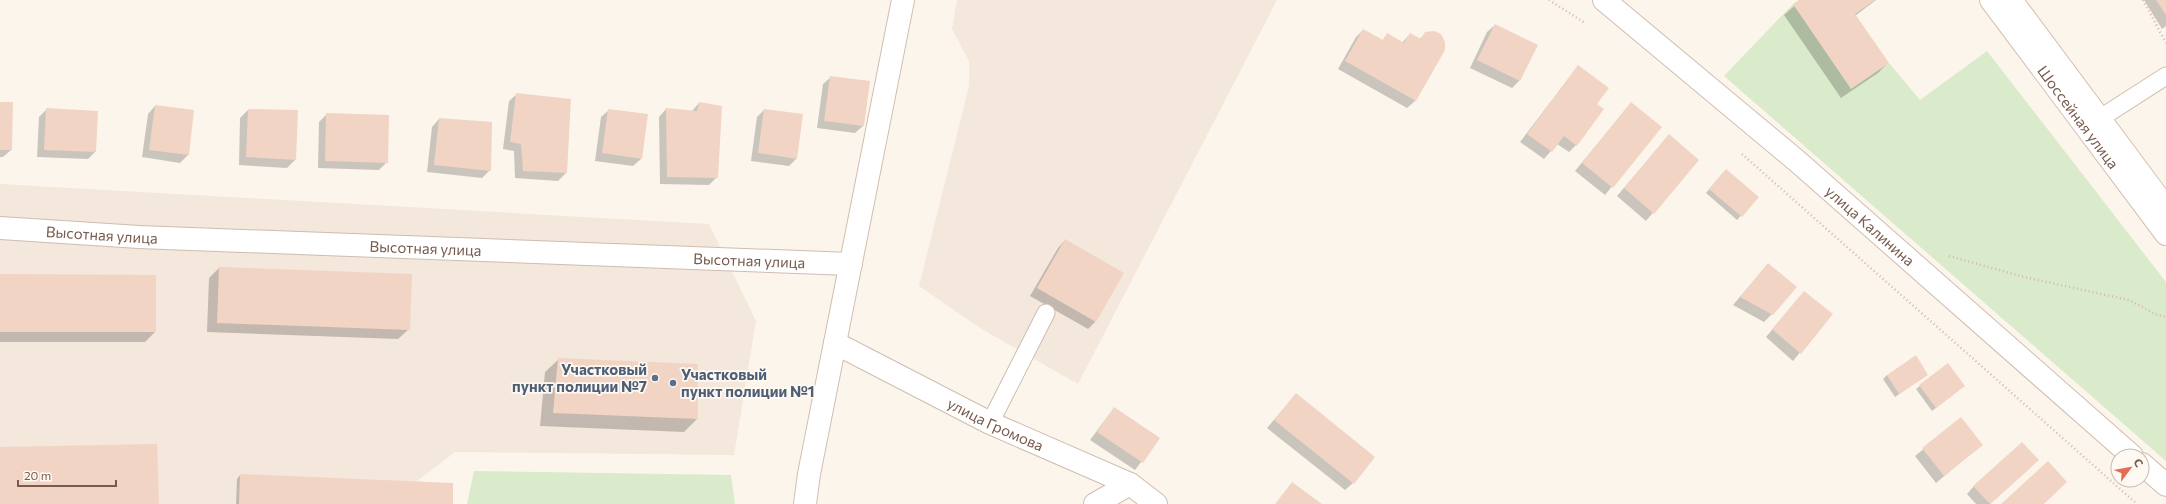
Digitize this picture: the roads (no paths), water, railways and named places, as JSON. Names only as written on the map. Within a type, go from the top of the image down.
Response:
[{"type":"street","points":[[805,504],[809,474],[903,0]]},
{"type":"street","name":"улица Калинина","points":[[1604,0],[1797,161],[2123,448]]},
{"type":"street","name":"Шоссейная улица","points":[[1991,0],[2166,234]]},
{"type":"street","points":[[2011,0],[2166,208]]},
{"type":"street","name":"Высотная улица","points":[[0,228],[139,237],[851,264]]},
{"type":"street","name":"улица Громова","points":[[835,343],[990,423],[1130,484],[1156,504]]},
{"type":"street","points":[[2150,471],[2166,486]]},
{"type":"street","points":[[1095,504],[1130,484]]},
{"type":"lane","points":[[2099,119],[2166,76]]},
{"type":"lane","points":[[990,423],[1046,313]]},
{"type":"place","name":"Участковый пункт полиции №7","points":[[655,378]]},
{"type":"place","name":"Участковый пункт полиции №1","points":[[673,383]]}]
